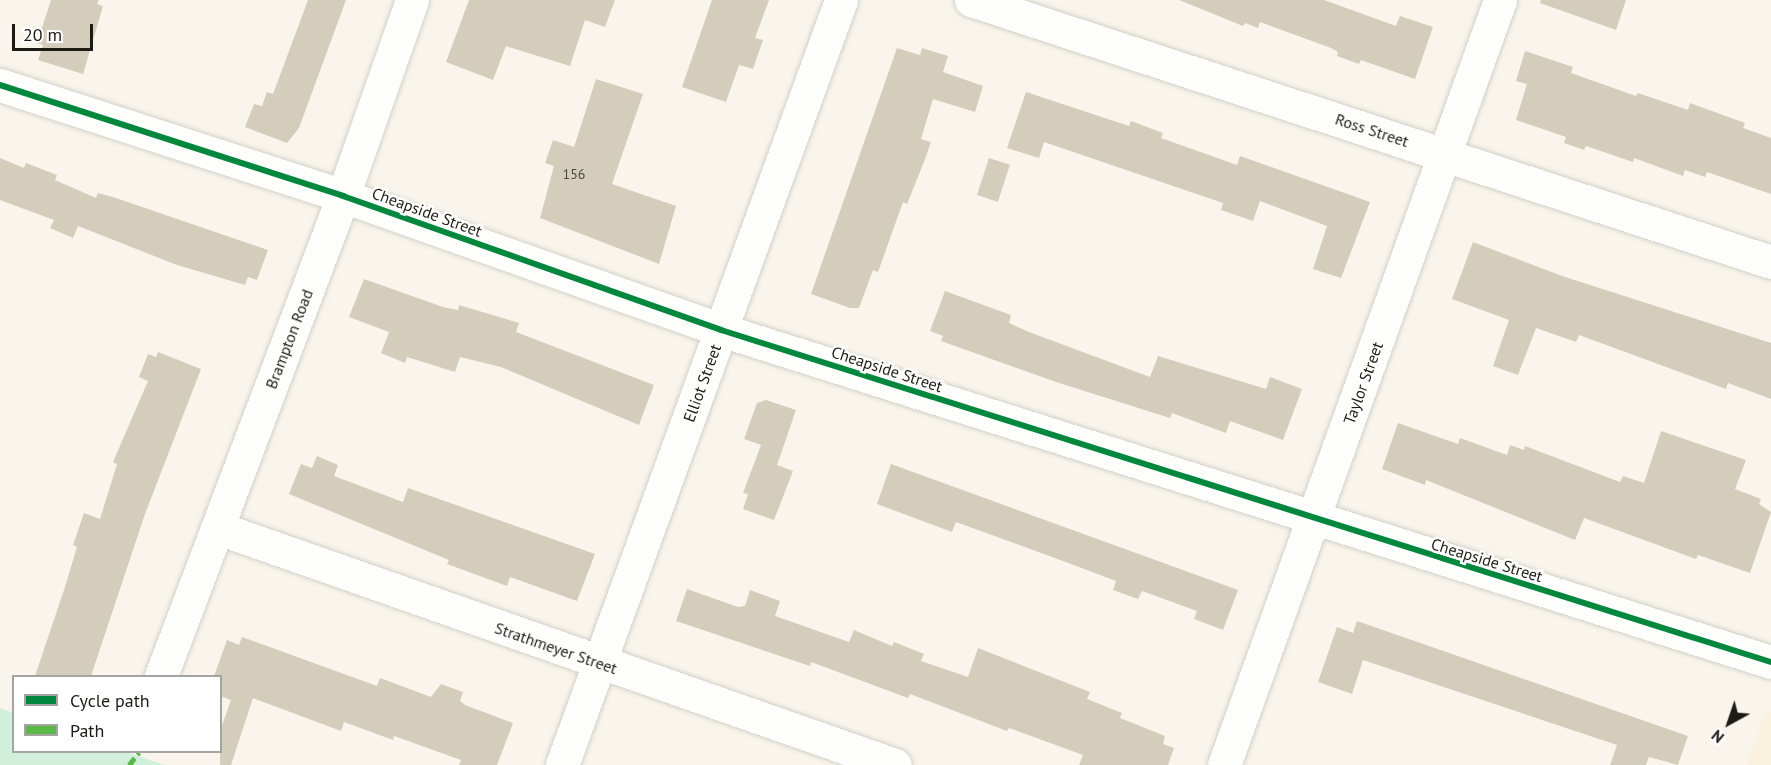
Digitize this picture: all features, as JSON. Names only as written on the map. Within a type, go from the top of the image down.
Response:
[{"type":"street","name":"Brampton Road","points":[[161,675],[343,196],[412,0]]},
{"type":"street","name":"Elliot Street","points":[[562,765],[841,0]]},
{"type":"street","name":"Ross Street","points":[[971,0],[1771,262]]},
{"type":"street","name":"Taylor Street","points":[[1224,765],[1500,0]]},
{"type":"street","name":"Cheapside Street","points":[[0,85],[343,196],[721,330],[1313,520],[1771,662]]},
{"type":"street","name":"Strathmeyer Street","points":[[218,528],[598,663],[895,765]]},
{"type":"shaded area","points":[[1766,711],[1771,713],[1771,765],[1747,765]]},
{"type":"green space","points":[[0,708],[12,713],[12,753],[129,753],[165,765],[0,765]]},
{"type":"building","points":[[51,0],[99,0],[97,4],[103,6],[83,74],[38,60],[43,45],[37,43]]},
{"type":"building","points":[[308,0],[346,0],[299,128],[287,143],[245,127],[254,104],[262,106],[267,92],[273,94]]},
{"type":"building","points":[[469,0],[615,0],[605,27],[585,20],[570,66],[506,46],[493,80],[446,62]]},
{"type":"building","points":[[712,0],[769,0],[755,38],[763,40],[753,69],[739,65],[726,102],[682,87]]},
{"type":"building","points":[[1179,0],[1324,0],[1396,26],[1400,16],[1433,27],[1415,79],[1361,60],[1359,64],[1337,56],[1338,52],[1331,48],[1260,22],[1258,28],[1245,23],[1243,26]]},
{"type":"building","points":[[1541,0],[1626,0],[1616,30],[1540,3]]},
{"type":"building","points":[[897,48],[920,55],[922,48],[948,56],[943,72],[983,86],[975,112],[933,99],[921,139],[931,142],[924,162],[907,204],[903,202],[878,272],[873,270],[859,308],[850,308],[811,294]]},
{"type":"building","points":[[1525,51],[1573,67],[1571,73],[1636,96],[1638,93],[1688,110],[1690,103],[1745,123],[1743,128],[1771,138],[1771,194],[1707,172],[1705,177],[1685,170],[1683,176],[1634,158],[1633,162],[1586,146],[1584,150],[1564,143],[1566,137],[1516,120],[1527,84],[1516,81]]},
{"type":"building","points":[[596,79],[643,94],[612,184],[676,206],[659,264],[540,218],[554,166],[545,163],[553,140],[574,147]]},
{"type":"building","points":[[1026,92],[1129,126],[1131,121],[1163,133],[1161,138],[1237,165],[1240,156],[1370,202],[1341,278],[1313,269],[1327,226],[1260,201],[1253,221],[1221,210],[1223,203],[1044,142],[1039,158],[1007,148]]},
{"type":"building","points":[[0,158],[24,168],[26,163],[57,175],[55,180],[96,198],[98,193],[113,197],[268,250],[257,280],[248,277],[245,285],[177,265],[78,226],[73,238],[50,228],[54,220],[0,200]]},
{"type":"building","points":[[989,158],[1010,165],[998,202],[977,195]]},
{"type":"building","points":[[1473,242],[1562,276],[1771,343],[1771,399],[1728,383],[1726,389],[1579,335],[1576,342],[1536,328],[1518,375],[1493,366],[1509,320],[1452,299]]},
{"type":"building","points":[[364,279],[443,307],[458,310],[459,305],[519,323],[516,332],[654,385],[639,425],[501,367],[460,357],[455,372],[407,357],[405,363],[381,353],[389,332],[349,317]]},
{"type":"building","points":[[945,291],[1011,315],[1009,323],[1029,332],[1150,377],[1158,356],[1266,389],[1270,377],[1302,389],[1283,440],[1230,421],[1226,433],[1172,413],[1170,418],[1056,382],[941,341],[943,336],[930,331]]},
{"type":"building","points":[[158,352],[201,369],[145,514],[91,675],[35,675],[65,587],[77,547],[73,545],[84,513],[100,519],[117,464],[113,462],[148,381],[139,377],[148,354],[156,357]]},
{"type":"building","points":[[766,400],[796,410],[777,465],[793,471],[774,520],[743,509],[748,494],[743,493],[761,445],[744,439],[757,403]]},
{"type":"building","points":[[1398,423],[1458,444],[1460,438],[1507,455],[1510,445],[1524,450],[1525,446],[1620,482],[1623,476],[1644,483],[1661,431],[1746,460],[1735,489],[1761,499],[1759,504],[1771,512],[1750,573],[1698,555],[1696,559],[1584,518],[1575,540],[1426,480],[1425,485],[1382,469]]},
{"type":"building","points":[[317,456],[338,465],[334,476],[403,502],[408,488],[595,554],[577,601],[510,577],[507,586],[447,564],[449,560],[289,494],[301,464],[312,468]]},
{"type":"building","points":[[891,464],[1238,590],[1223,630],[1194,619],[1197,611],[1142,591],[1138,599],[1113,590],[1116,581],[956,522],[952,532],[877,504]]},
{"type":"building","points":[[687,589],[738,607],[745,606],[750,590],[780,601],[775,616],[849,642],[854,630],[892,646],[894,642],[924,654],[921,661],[968,677],[978,648],[1090,692],[1087,699],[1122,713],[1120,718],[1165,736],[1163,744],[1174,748],[1168,765],[1079,765],[1083,755],[1009,728],[1007,731],[910,694],[908,698],[811,662],[810,666],[676,621]]},
{"type":"building","points":[[1357,621],[1688,736],[1678,765],[1649,757],[1646,765],[1610,765],[1617,745],[1363,660],[1352,694],[1318,682],[1337,627],[1353,633]]},
{"type":"building","points":[[242,637],[377,686],[380,678],[431,697],[441,684],[463,692],[460,701],[465,705],[513,723],[497,765],[459,765],[461,760],[394,736],[393,740],[344,722],[341,731],[253,698],[231,765],[220,765],[222,725],[231,700],[222,697],[222,675],[214,675],[227,640],[239,645]]},
{"type":"marked path","points":[[129,765],[138,753]]},
{"type":"cycle path","points":[[0,85],[343,196],[721,330],[1771,662]]}]
